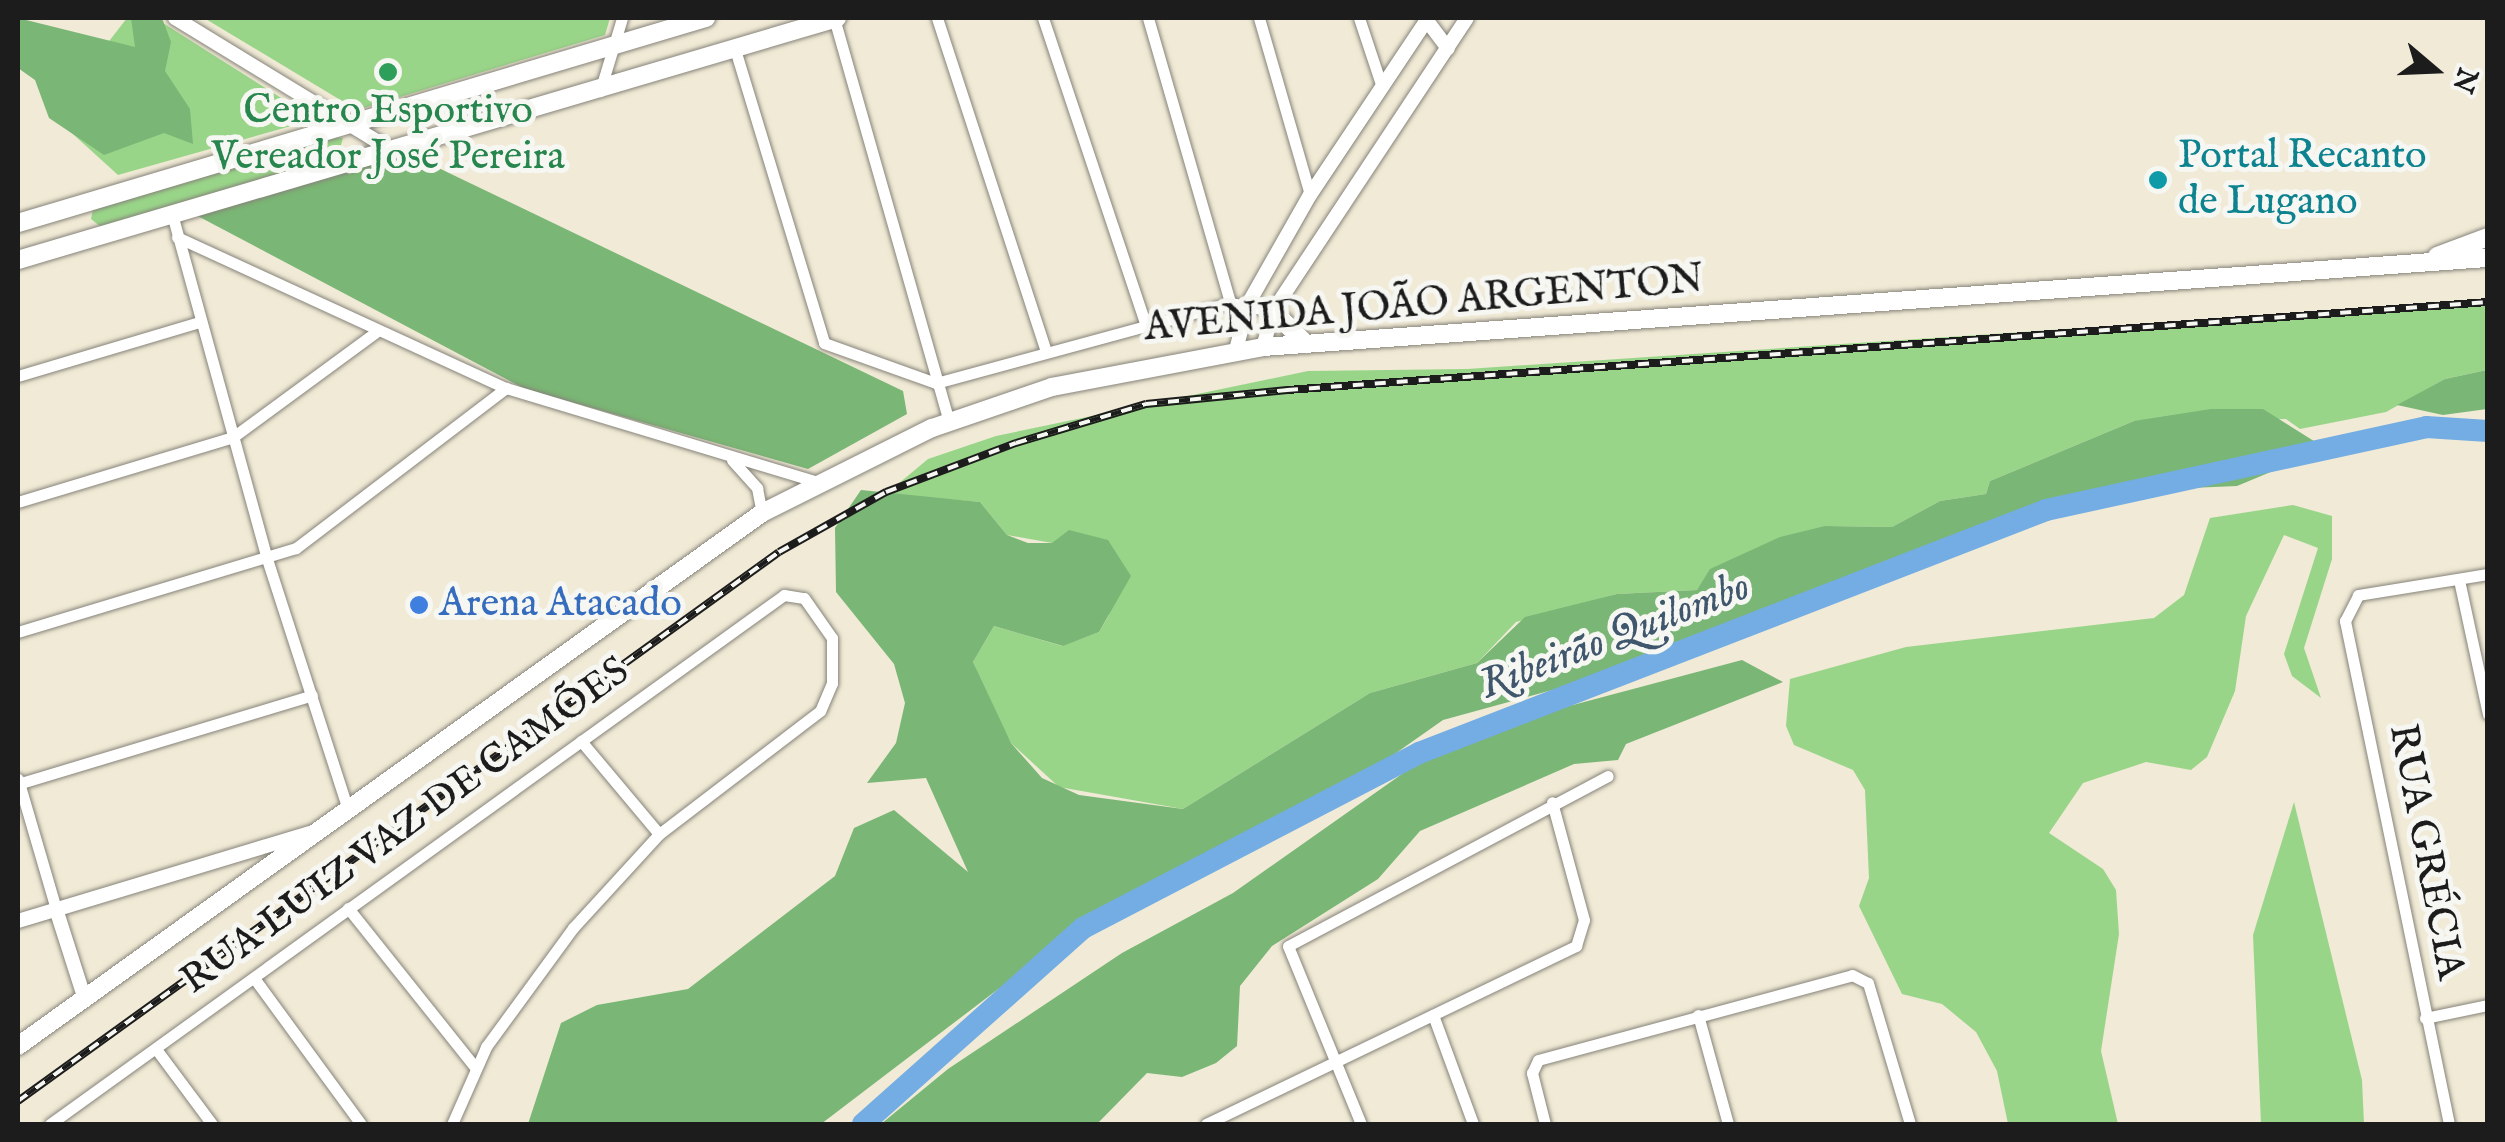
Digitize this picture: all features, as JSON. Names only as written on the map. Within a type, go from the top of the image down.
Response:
[{"type":"main road","points":[[18,224],[706,18]]},
{"type":"main road","points":[[18,260],[835,18]]},
{"type":"main road","points":[[70,209],[80,242]]},
{"type":"main road","name":"AVENIDA JOÃO ARGENTON","points":[[2436,256],[2488,237]]},
{"type":"main road","name":"AVENIDA JOÃO ARGENTON","points":[[18,1046],[347,806],[762,513],[815,481],[949,422],[1052,386],[1263,347],[2436,256],[2488,258]]},
{"type":"main road","points":[[1272,311],[1306,344]]},
{"type":"street","points":[[174,18],[390,150]]},
{"type":"street","points":[[600,90],[622,18]]},
{"type":"street","points":[[835,18],[949,422]]},
{"type":"street","points":[[938,18],[1046,351]]},
{"type":"street","points":[[1043,18],[1145,323]]},
{"type":"street","points":[[1148,18],[1230,303]]},
{"type":"street","points":[[1259,18],[1310,195]]},
{"type":"street","points":[[1360,18],[1382,86]]},
{"type":"street","points":[[1236,350],[1248,304],[1310,195],[1426,18],[1448,48]]},
{"type":"street","points":[[1263,347],[1272,311],[1467,18]]},
{"type":"street","points":[[734,46],[824,342],[936,382],[1230,303],[1272,311]]},
{"type":"street","points":[[172,214],[266,559],[347,806]]},
{"type":"street","points":[[178,237],[376,332],[506,388],[815,481]]},
{"type":"street","points":[[18,376],[199,322]]},
{"type":"street","points":[[18,502],[233,437],[376,332]]},
{"type":"street","points":[[18,632],[296,548],[506,388]]},
{"type":"street","points":[[725,454],[757,488],[762,513]]},
{"type":"street","points":[[2488,574],[2459,580],[2488,714]]},
{"type":"street","name":"RUA GRÉCIA","points":[[2449,1124],[2345,621],[2358,595],[2459,580]]},
{"type":"street","name":"RUA LUIZ VAZ DE CAMÕES","points":[[56,1123],[784,595],[804,598],[832,638],[832,683],[820,711],[659,834]]},
{"type":"street","points":[[85,1000],[18,782],[312,695]]},
{"type":"street","points":[[452,1124],[475,1067],[573,928],[659,834],[582,741]]},
{"type":"street","points":[[1361,1124],[1287,962],[1296,935],[1608,776]]},
{"type":"street","points":[[1206,1124],[1228,1120],[1576,946],[1583,934],[1552,802]]},
{"type":"street","points":[[18,921],[315,831]]},
{"type":"street","points":[[348,908],[475,1067]]},
{"type":"street","points":[[1546,1124],[1532,1073],[1538,1060],[1698,1015],[1862,976],[1910,1124]]},
{"type":"street","points":[[254,978],[361,1124]]},
{"type":"street","points":[[2425,1018],[2488,1006]]},
{"type":"street","points":[[1433,1015],[1473,1124]]},
{"type":"street","points":[[1698,1015],[1728,1124]]},
{"type":"street","points":[[156,1049],[212,1124]]},
{"type":"green space","points":[[18,18],[135,47],[131,18],[162,18],[171,42],[165,71],[190,109],[193,144],[164,133],[104,155],[49,118],[35,80],[18,68]]},
{"type":"green space","points":[[127,18],[155,18],[305,113],[298,124],[118,175],[52,115]]},
{"type":"green space","name":"Centro Esportivo Vereador José Pereira","points":[[204,18],[610,18],[605,35],[357,110]]},
{"type":"green space","points":[[333,137],[343,138],[338,156],[101,227],[91,219],[93,209]]},
{"type":"green space","points":[[401,150],[903,391],[907,414],[808,469],[525,389],[192,213]]},
{"type":"green space","points":[[2487,301],[2487,370],[2445,379],[2386,412],[2300,429],[2286,419],[2134,421],[1990,481],[1986,494],[1940,501],[1892,527],[1825,526],[1697,590],[1617,594],[1516,622],[1477,663],[1370,693],[1183,809],[1059,787],[1011,743],[990,703],[973,662],[994,626],[1062,646],[1099,632],[1109,615],[1052,543],[1007,535],[980,502],[886,494],[928,459],[996,436],[1308,371],[1467,369]]},
{"type":"green space","points":[[2487,370],[2487,409],[2443,415],[2397,405],[2445,379]]},
{"type":"green space","points":[[2211,409],[2263,409],[2317,443],[2316,453],[2237,486],[2120,491],[1723,643],[1443,720],[1349,786],[1056,945],[821,1124],[528,1124],[561,1023],[597,1005],[688,989],[835,876],[854,828],[894,810],[968,872],[926,778],[867,783],[896,743],[905,703],[894,664],[836,592],[835,528],[861,490],[980,502],[1007,535],[1028,543],[1052,543],[1069,530],[1108,540],[1131,576],[1099,632],[1063,646],[994,626],[973,662],[1011,743],[1042,778],[1079,795],[1183,809],[1370,693],[1477,663],[1525,617],[1617,594],[1697,590],[1710,569],[1780,537],[1825,526],[1892,527],[1940,501],[1986,494],[1990,481],[2134,421]]},
{"type":"green space","points":[[2293,505],[2332,516],[2332,559],[2304,648],[2321,698],[2292,676],[2284,654],[2318,548],[2284,535],[2246,616],[2235,691],[2207,757],[2191,770],[2146,762],[2083,783],[2049,833],[2103,869],[2116,890],[2119,934],[2101,1051],[2118,1124],[2008,1124],[1997,1071],[1976,1032],[1942,1004],[1902,994],[1859,906],[1869,878],[1865,790],[1853,770],[1794,745],[1786,726],[1790,679],[1906,647],[2154,618],[2184,595],[2210,518]]},
{"type":"green space","points":[[1742,660],[1783,682],[1626,744],[1618,760],[1574,764],[1420,831],[1378,879],[1272,946],[1240,986],[1237,1046],[1216,1063],[1182,1077],[1147,1073],[1097,1124],[881,1124],[948,1069],[1122,953],[1233,893],[1456,736]]},
{"type":"green space","points":[[2294,802],[2362,1080],[2364,1124],[2261,1124],[2253,935]]},
{"type":"waterway","name":"Ribeirão Quilombo","points":[[863,1124],[1083,928],[1419,753],[2046,510],[2426,427],[2488,431]]},
{"type":"railway","points":[[18,1101],[779,552],[886,492],[1016,443],[1146,404],[1287,390],[2488,302]]},
{"type":"place","name":"Centro Esportivo Vereador José Pereira","points":[[388,72]]},
{"type":"place","name":"Portal Recanto de Lugano","points":[[2158,180]]},
{"type":"place","name":"Arena Atacado","points":[[419,605]]}]
